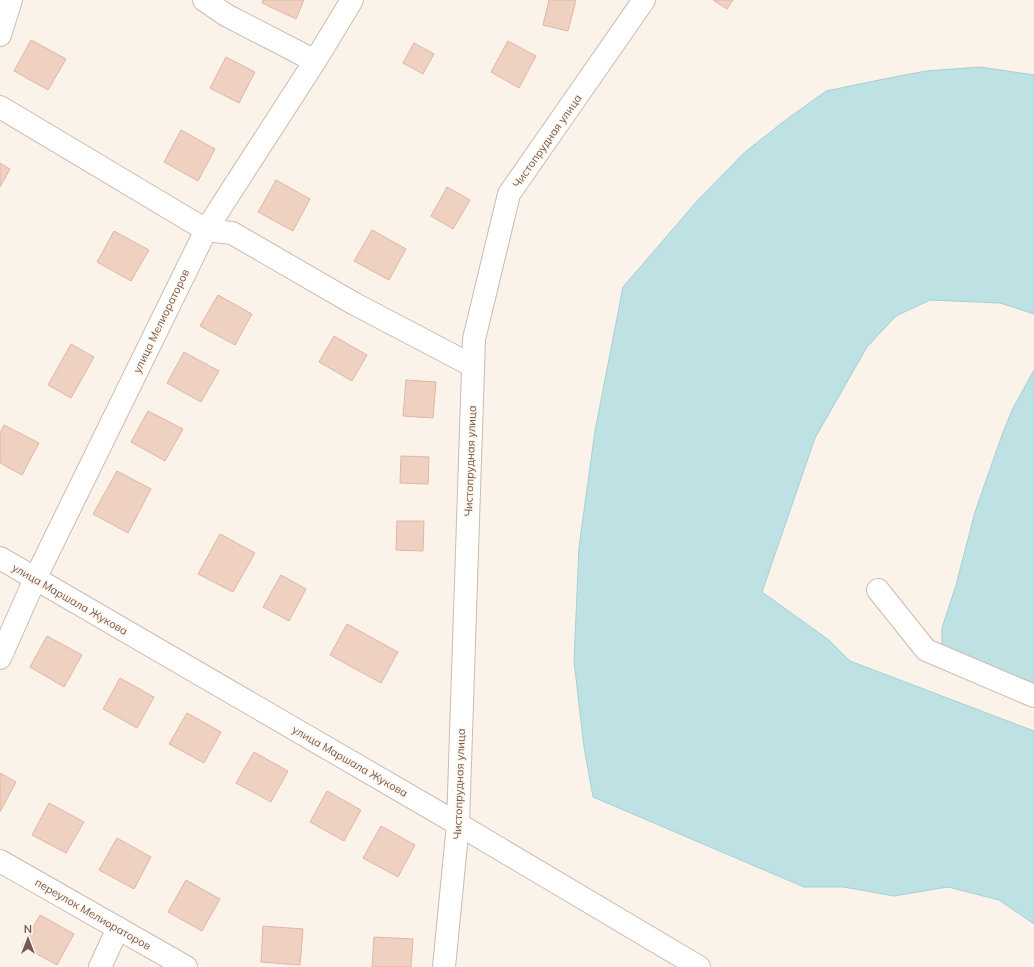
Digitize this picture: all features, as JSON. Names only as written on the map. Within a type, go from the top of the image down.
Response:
[{"type":"street","points":[[0,34],[11,0]]},
{"type":"street","points":[[204,0],[226,15],[316,61]]},
{"type":"street","name":"улица Мелиораторов","points":[[0,658],[35,579],[206,230],[316,61],[352,0]]},
{"type":"street","name":"Чистопрудная улица","points":[[444,967],[458,824],[474,339],[509,194],[644,0]]},
{"type":"street","points":[[0,107],[206,230],[232,233],[353,303],[473,366]]},
{"type":"street","name":"улица Маршала Жукова","points":[[0,558],[458,824],[699,967]]},
{"type":"street","points":[[878,590],[926,650],[1034,696]]},
{"type":"street","name":"переулок Мелиораторов","points":[[0,861],[186,967]]},
{"type":"street","points":[[100,967],[118,928]]},
{"type":"water","points":[[980,67],[1034,75],[1034,314],[1000,303],[930,300],[896,316],[867,347],[815,438],[762,592],[829,640],[850,661],[1034,731],[1034,924],[999,900],[948,887],[894,896],[844,887],[804,887],[593,797],[584,747],[574,661],[579,547],[595,431],[623,287],[698,200],[745,152],[826,91],[926,71]]},
{"type":"water","points":[[1034,370],[1034,686],[942,649],[942,628],[956,585],[975,512],[1003,432],[1013,408]]},
{"type":"building","points":[[263,0],[304,0],[296,19],[262,3]]},
{"type":"building","points":[[549,0],[576,0],[568,31],[543,25]]},
{"type":"building","points":[[713,0],[733,0],[727,9]]},
{"type":"building","points":[[31,40],[66,59],[48,90],[14,71]]},
{"type":"building","points":[[508,41],[536,56],[519,88],[491,72]]},
{"type":"building","points":[[414,43],[434,54],[423,74],[403,63]]},
{"type":"building","points":[[226,57],[255,72],[239,103],[210,88]]},
{"type":"building","points":[[181,130],[215,149],[198,181],[164,162]]},
{"type":"building","points":[[0,163],[10,169],[0,187]]},
{"type":"building","points":[[276,180],[310,199],[293,231],[258,212]]},
{"type":"building","points":[[447,187],[470,200],[453,229],[431,216]]},
{"type":"building","points":[[372,230],[406,249],[389,280],[354,261]]},
{"type":"building","points":[[114,231],[149,250],[131,281],[97,262]]},
{"type":"building","points":[[218,295],[252,314],[235,345],[200,326]]},
{"type":"building","points":[[334,336],[367,355],[352,381],[319,362]]},
{"type":"building","points":[[71,344],[94,357],[71,398],[48,385]]},
{"type":"building","points":[[184,352],[219,371],[201,402],[167,383]]},
{"type":"building","points":[[406,380],[436,382],[433,418],[403,416]]},
{"type":"building","points":[[148,411],[183,429],[165,461],[131,442]]},
{"type":"building","points":[[4,425],[39,443],[22,475],[0,463],[0,433]]},
{"type":"building","points":[[401,456],[429,457],[428,484],[400,483]]},
{"type":"building","points":[[117,471],[151,489],[128,533],[93,514]]},
{"type":"building","points":[[397,521],[424,521],[423,551],[396,550]]},
{"type":"building","points":[[220,534],[255,553],[233,592],[198,574]]},
{"type":"building","points":[[281,575],[306,589],[289,621],[263,607]]},
{"type":"building","points":[[347,624],[398,652],[381,683],[330,655]]},
{"type":"building","points":[[47,636],[82,655],[64,687],[30,667]]},
{"type":"building","points":[[120,678],[154,697],[137,728],[103,709]]},
{"type":"building","points":[[187,713],[221,732],[204,763],[169,744]]},
{"type":"building","points":[[254,752],[288,771],[271,802],[236,783]]},
{"type":"building","points":[[0,773],[16,782],[0,812]]},
{"type":"building","points":[[327,791],[361,810],[344,841],[310,822]]},
{"type":"building","points":[[49,803],[84,822],[66,853],[32,835]]},
{"type":"building","points":[[381,826],[415,845],[398,877],[363,858]]},
{"type":"building","points":[[117,838],[151,857],[134,889],[99,870]]},
{"type":"building","points":[[186,880],[220,899],[202,931],[168,912]]},
{"type":"building","points":[[40,915],[74,934],[57,965],[22,946]]},
{"type":"building","points":[[263,926],[303,929],[300,965],[261,962]]},
{"type":"building","points":[[374,937],[413,939],[411,967],[372,967]]}]
